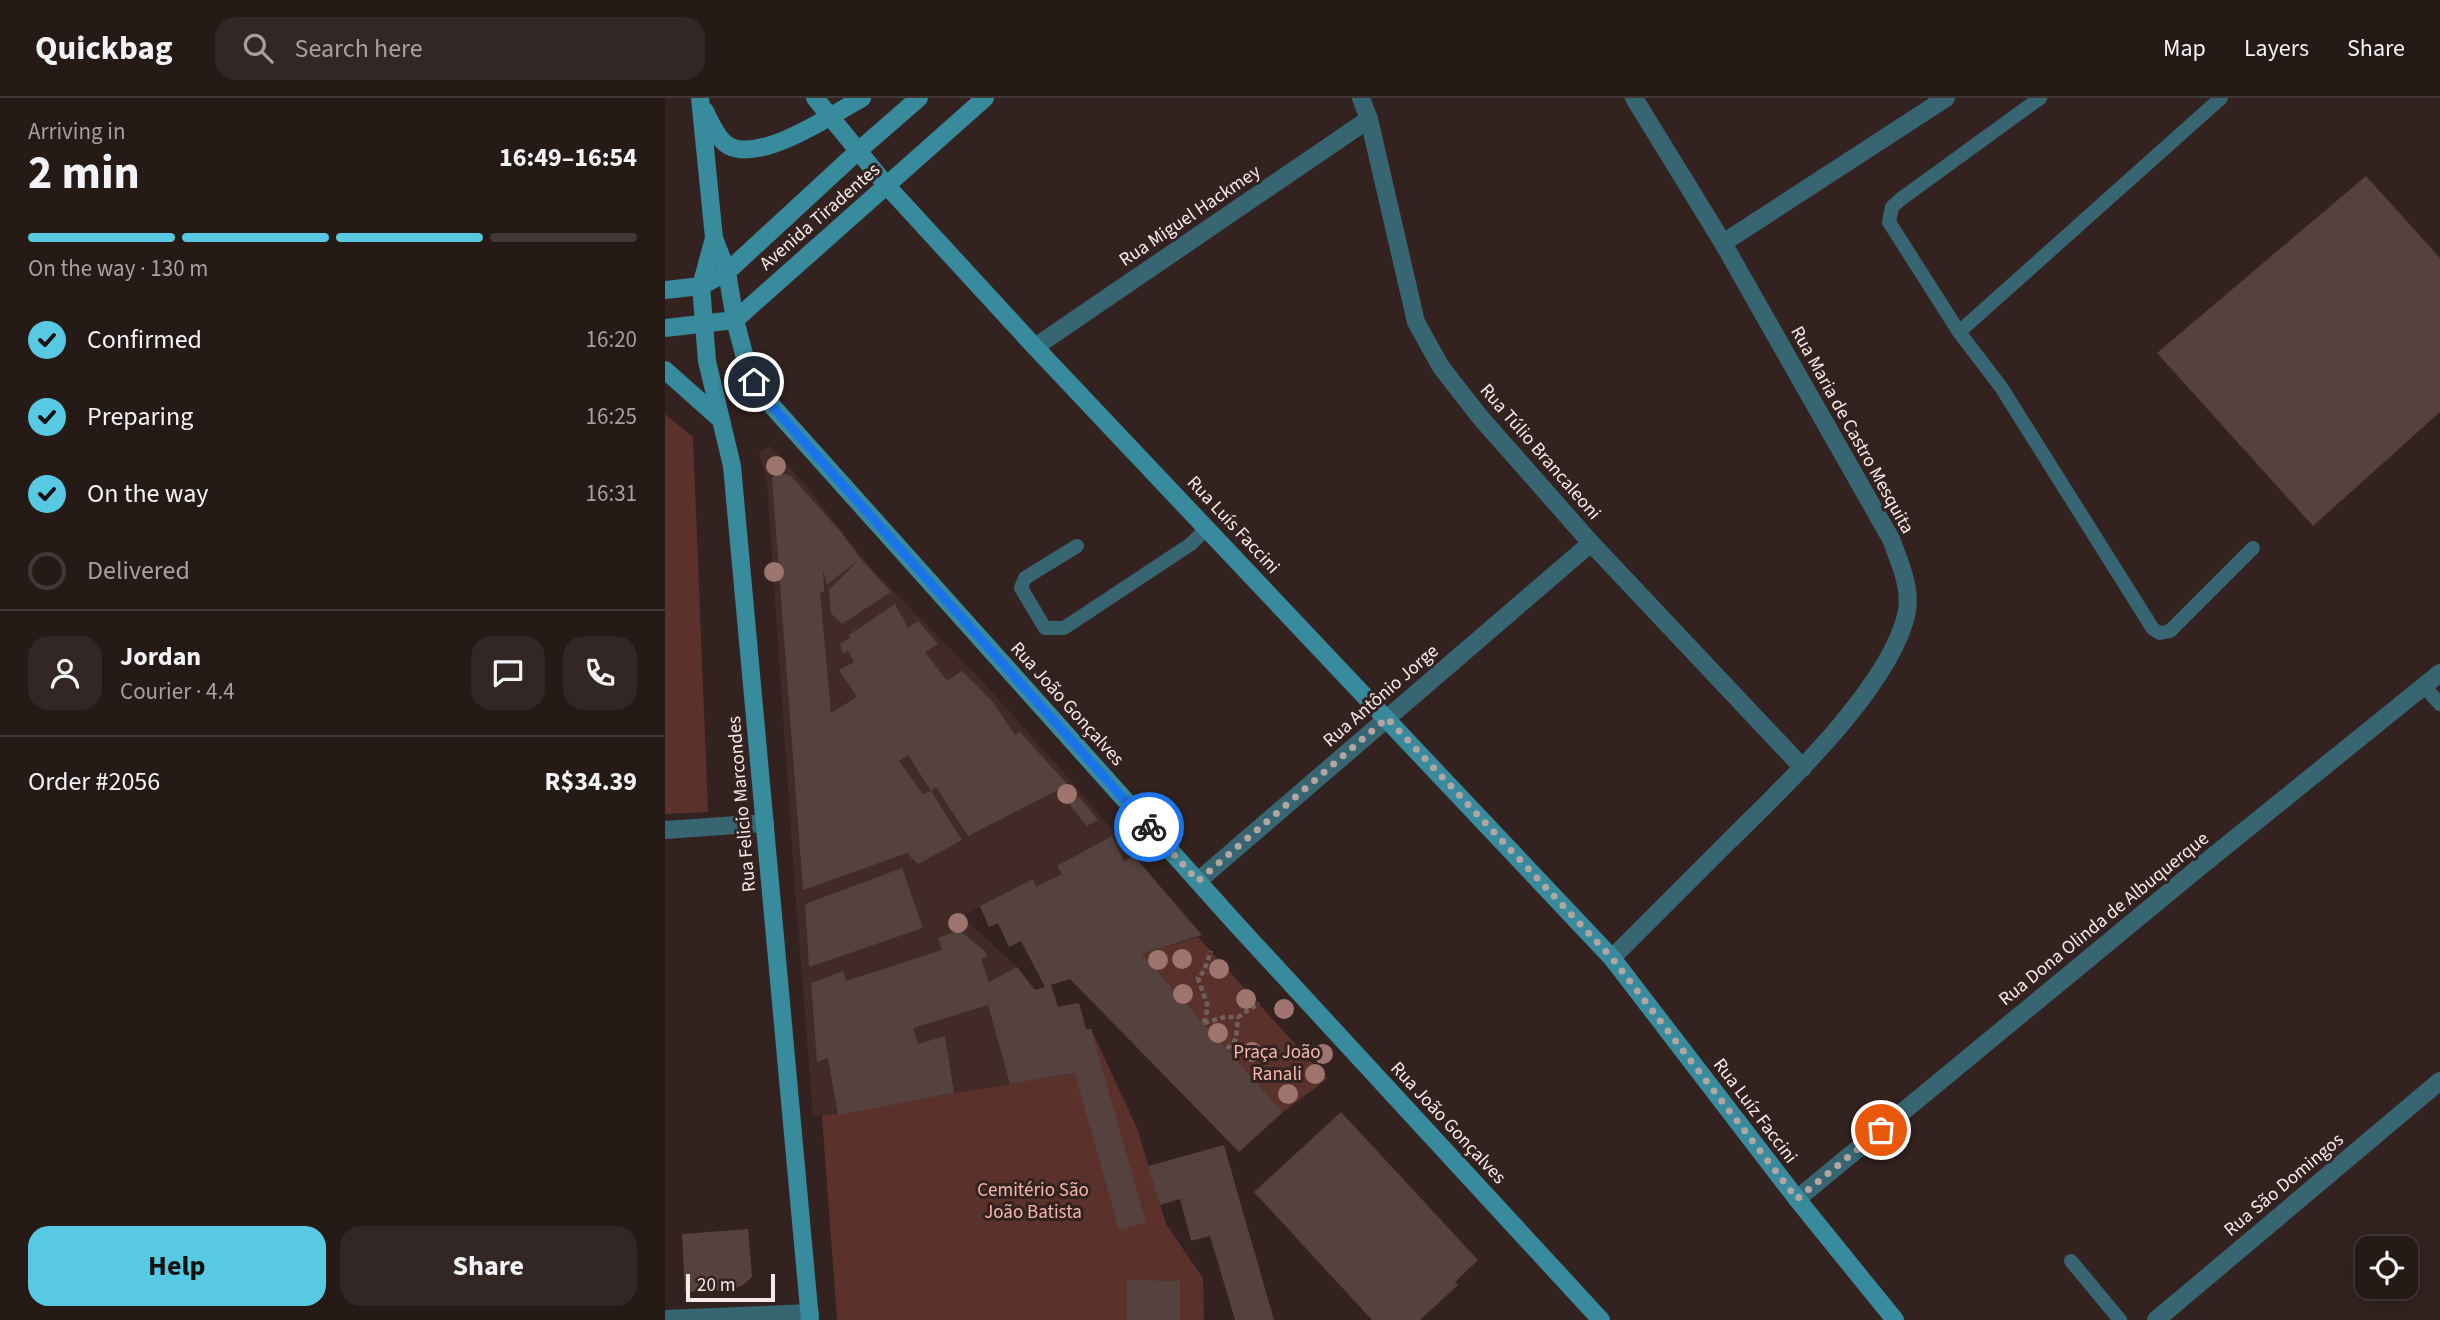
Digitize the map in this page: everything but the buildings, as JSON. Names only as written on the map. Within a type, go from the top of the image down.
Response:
[{"type":"main road","name":"Rua Luís Faccini","points":[[815,98],[887,186],[1035,347],[1612,958]]},
{"type":"main road","points":[[700,100],[713,127],[728,145],[742,149],[759,149],[800,132],[862,98]]},
{"type":"main road","name":"Avenida Tiradentes","points":[[665,290],[701,286],[727,272],[919,98]]},
{"type":"main road","name":"Avenida Tiradentes","points":[[735,320],[985,98]]},
{"type":"main road","points":[[700,100],[713,238],[701,286]]},
{"type":"main road","name":"Rua João Gonçalves","points":[[713,238],[727,272],[735,320],[748,369],[765,398],[1198,881],[1601,1320]]},
{"type":"main road","name":"Rua Felicio Marcondes","points":[[701,286],[707,362],[732,466],[810,1316]]},
{"type":"main road","points":[[665,328],[735,320]]},
{"type":"main road","points":[[665,370],[720,419]]},
{"type":"main road","name":"Rua Luíz Faccini","points":[[1612,958],[1797,1199],[1895,1320]]},
{"type":"street","name":"Rua Túlio Brancaleoni","points":[[1361,98],[1369,119],[1416,322],[1441,367],[1480,416],[1591,543],[1803,768]]},
{"type":"street","name":"Rua Maria de Castro Mesquita","points":[[1612,958],[1803,768],[1863,695],[1891,653],[1907,610],[1905,578],[1891,539],[1723,243],[1634,98]]},
{"type":"street","points":[[1723,243],[1946,98]]},
{"type":"street","name":"Rua Miguel Hackmey","points":[[1035,347],[1369,119]]},
{"type":"street","name":"Rua Antônio Jorge","points":[[1198,881],[1591,543]]},
{"type":"street","name":"Rua Dona Olinda de Albuquerque","points":[[1797,1199],[2440,673]]},
{"type":"street","points":[[665,830],[765,824]]},
{"type":"street","name":"Rua São Domingos","points":[[2156,1320],[2440,1081]]},
{"type":"street","points":[[665,1319],[810,1316]]},
{"type":"lane","points":[[2040,98],[1901,199],[1892,207],[1889,222],[1959,332],[2001,387],[2153,629],[2160,633],[2170,631],[2253,548]]},
{"type":"lane","points":[[1959,332],[2221,98]]},
{"type":"lane","points":[[1077,546],[1025,578],[1021,588],[1045,628],[1064,628],[1191,544],[1207,528]]},
{"type":"lane","points":[[2424,686],[2440,704]]},
{"type":"lane","points":[[2071,1261],[2120,1320]]},
{"type":"path","points":[[1211,951],[1204,971],[1198,978],[1208,1007],[1204,1023],[1225,1017],[1238,1017],[1259,1003]]},
{"type":"path","points":[[1227,1049],[1236,1039],[1238,1017]]},
{"type":"shaded area","points":[[770,446],[802,481],[871,568],[983,682],[1134,856],[989,927],[980,906],[963,917],[1017,967],[1034,990],[1051,985],[1075,1073],[838,1115],[813,1116],[767,483],[759,452]]},
{"type":"green space","points":[[665,414],[693,437],[708,812],[665,814]]},
{"type":"green space","name":"Praça João Ranali","points":[[1198,937],[1327,1079],[1283,1112],[1142,954]]},
{"type":"green space","name":"Cemitério São João Batista","points":[[1079,1003],[1086,1029],[1091,1029],[1137,1128],[1166,1224],[1203,1278],[1204,1320],[837,1320],[822,1116],[1075,1073],[1058,1007]]},
{"type":"way so far","points":[[1149,827],[1198,881],[1387,718],[1612,958],[1797,1199],[1881,1130]]},
{"type":"route","points":[[754,382],[765,398],[1149,827]]}]
